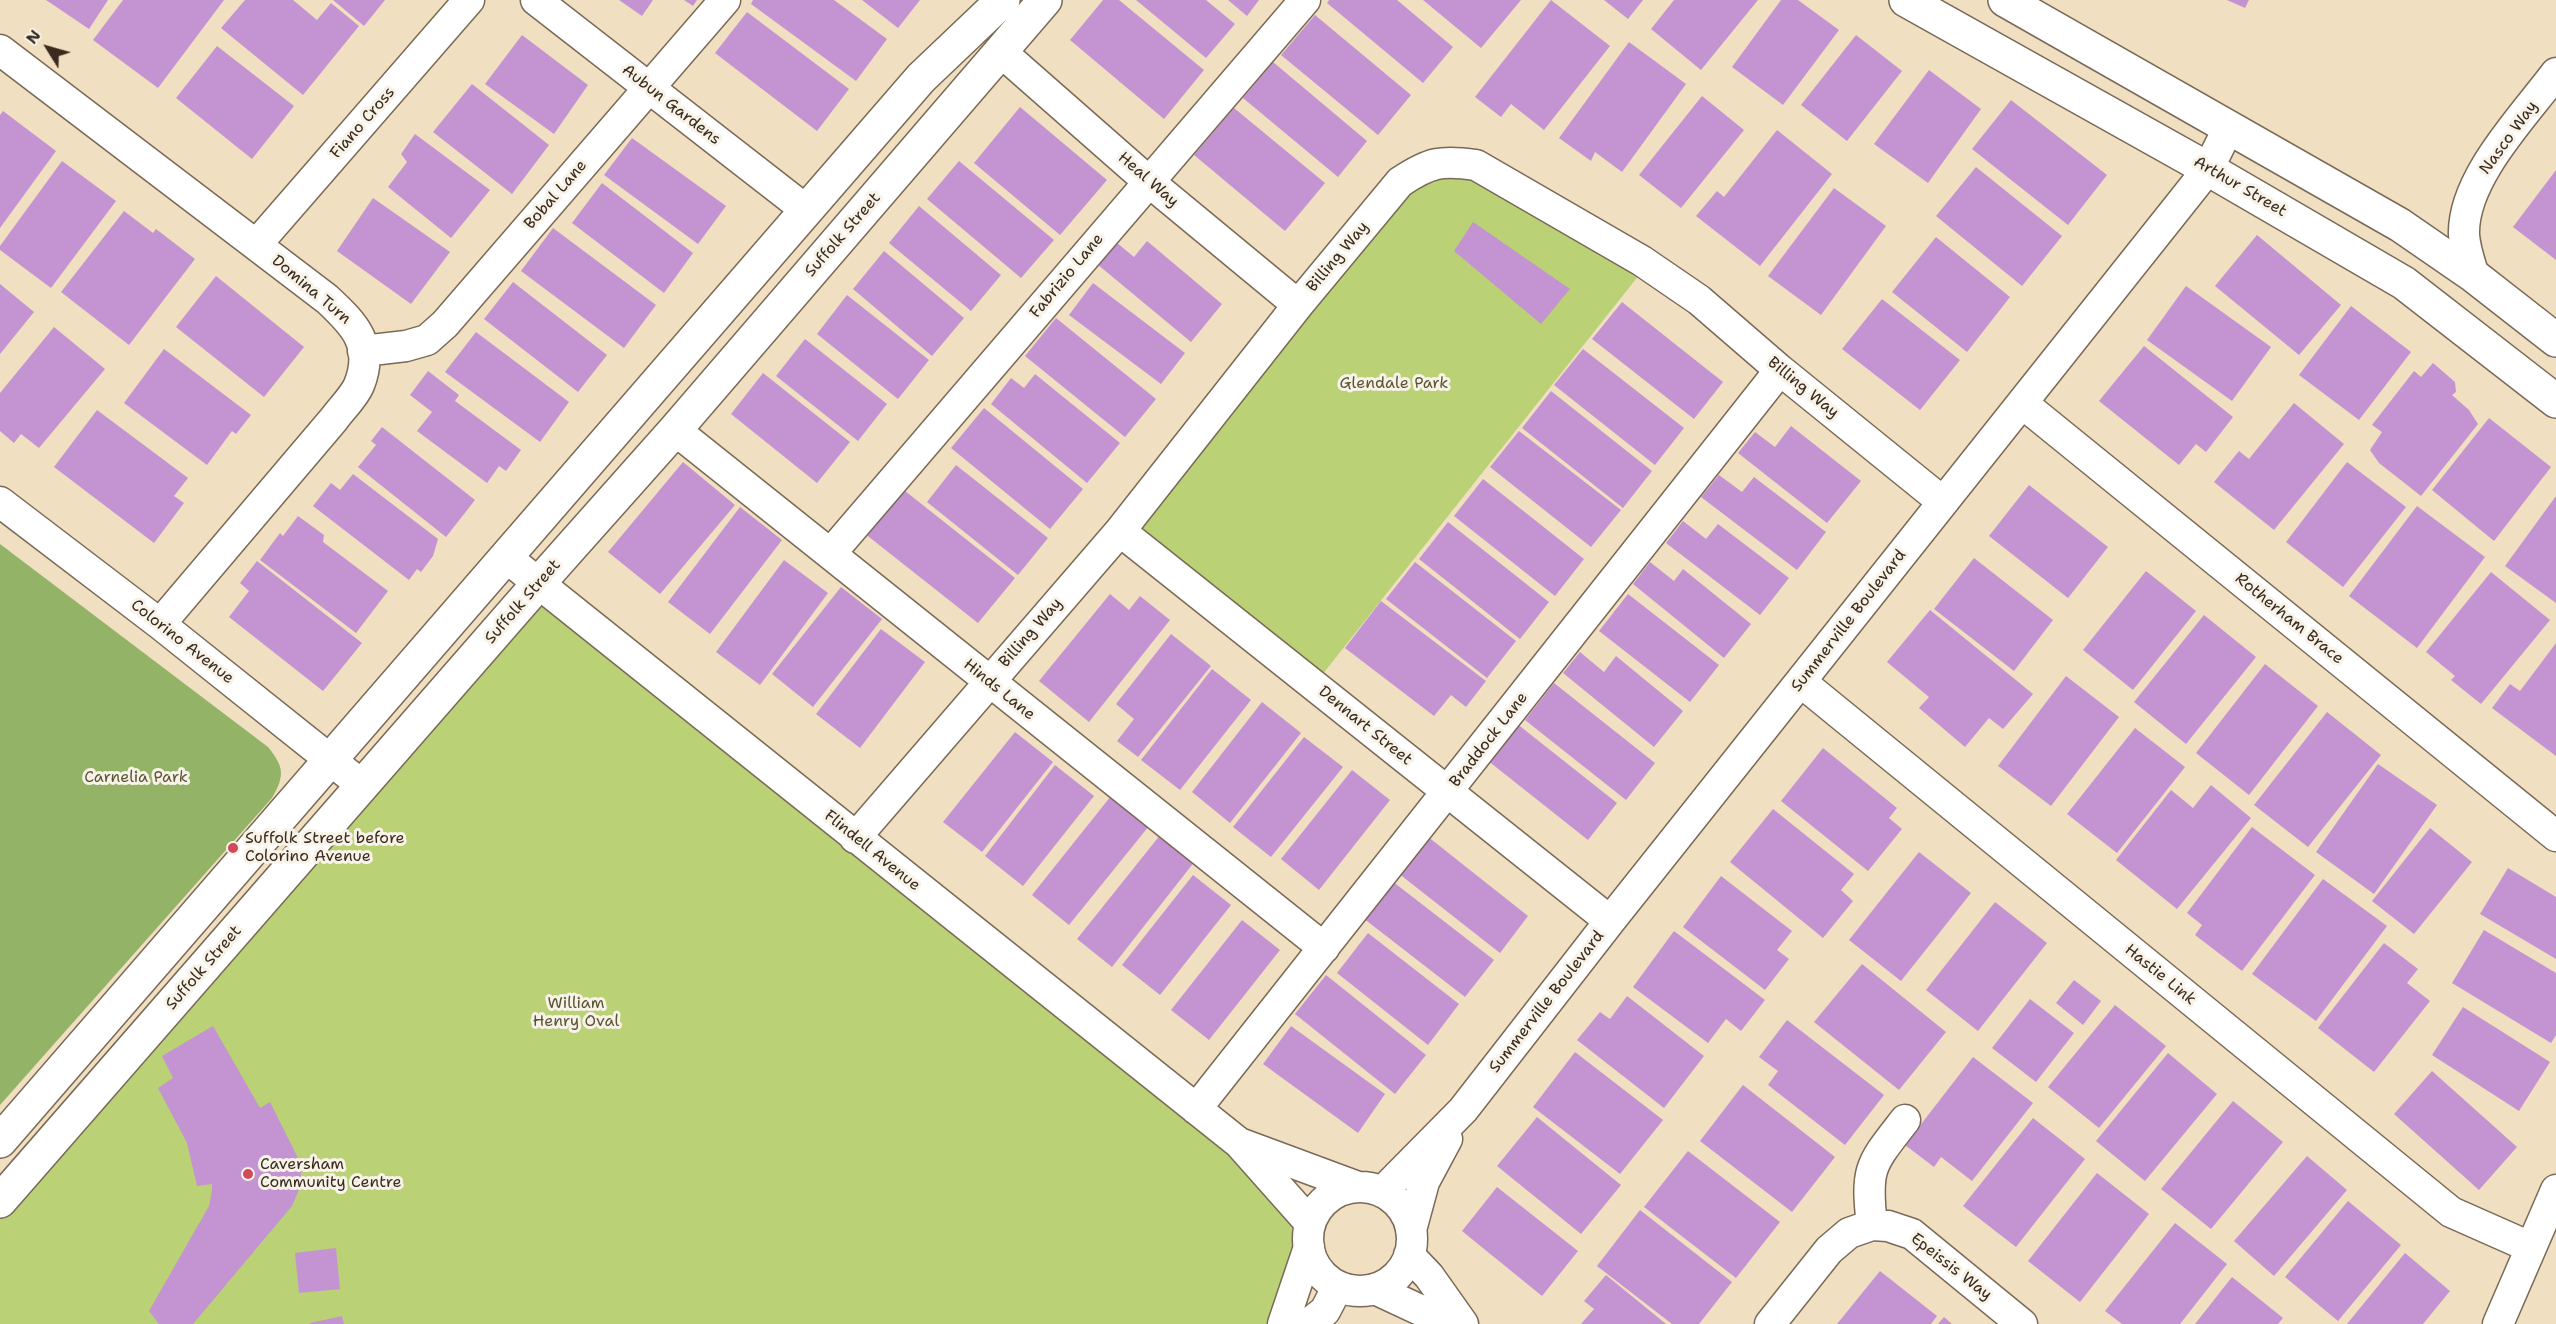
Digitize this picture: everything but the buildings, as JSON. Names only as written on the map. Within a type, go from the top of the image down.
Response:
[{"type":"street","name":"Fiano Cross","points":[[256,245],[469,0]]},
{"type":"street","name":"Aubun Gardens","points":[[536,0],[806,210]]},
{"type":"street","name":"Bobal Lane","points":[[363,351],[406,346],[427,340],[445,324],[725,0]]},
{"type":"street","points":[[0,1141],[921,78],[1003,0]]},
{"type":"street","name":"Suffolk Street","points":[[0,1202],[675,430],[1045,0]]},
{"type":"street","name":"Fabrizio Lane","points":[[831,553],[1305,0]]},
{"type":"street","name":"Arthur Street","points":[[1906,0],[2208,169],[2404,283],[2556,401]]},
{"type":"street","points":[[2005,0],[2400,225],[2474,276],[2556,340]]},
{"type":"street","name":"Domina Turn","points":[[0,50],[327,299],[351,322],[361,338],[364,358],[359,385],[340,411],[160,624]]},
{"type":"street","name":"Heal Way","points":[[1000,51],[1148,181],[1298,305]]},
{"type":"street","name":"Nasco Way","points":[[2474,276],[2464,236],[2466,213],[2473,189],[2487,165],[2556,74]]},
{"type":"street","name":"Summerville Boulevard","points":[[1410,1243],[1424,1182],[1463,1110],[1610,921],[2208,169],[2229,127]]},
{"type":"street","name":"Billing Way","points":[[855,838],[1120,531],[1298,305],[1400,182],[1422,167],[1448,161],[1476,165],[1647,265],[1699,300],[1780,370],[1942,502]]},
{"type":"street","name":"Braddock Lane","points":[[1196,1109],[1780,370]]},
{"type":"street","name":"Rotherham Brace","points":[[2022,403],[2556,836]]},
{"type":"street","name":"Hinds Lane","points":[[675,430],[1324,948]]},
{"type":"street","name":"Colorino Avenue","points":[[0,502],[160,624],[363,786]]},
{"type":"street","name":"Dennart Street","points":[[1120,531],[1610,921]]},
{"type":"street","name":"Flindell Avenue","points":[[507,558],[1239,1143],[1310,1235]]},
{"type":"street","name":"Hastie Link","points":[[1801,682],[2451,1212],[2530,1247]]},
{"type":"street","name":"Summerville Boulevard","points":[[1370,1189],[1463,1110]]},
{"type":"street","points":[[1770,1324],[1829,1251],[1849,1233],[1872,1225],[1868,1193],[1869,1174],[1878,1156],[1905,1120]]},
{"type":"street","name":"Flindell Avenue","points":[[1239,1143],[1370,1189]]},
{"type":"street","points":[[1283,1324],[1310,1235],[1324,1202],[1345,1189],[1370,1189],[1402,1207],[1410,1243],[1429,1276],[1463,1324]]},
{"type":"street","points":[[2498,1324],[2556,1190]]},
{"type":"street","name":"Epeissis Way","points":[[1872,1225],[1888,1226],[1912,1234],[2022,1324]]},
{"type":"street","points":[[1310,1235],[1318,1270],[1338,1286],[1362,1291],[1375,1289],[1396,1276],[1410,1243]]},
{"type":"street","points":[[1308,1324],[1325,1311],[1338,1286]]},
{"type":"street","points":[[1375,1289],[1450,1324]]},
{"type":"green space","name":"Glendale Park","points":[[1448,161],[1647,265],[1314,685],[1120,531],[1400,182]]},
{"type":"green space","name":"Carnelia Park","points":[[0,544],[268,747],[280,766],[281,777],[272,798],[0,1105]]},
{"type":"green space","name":"William Henry Oval","points":[[538,584],[855,838],[1310,1223],[1283,1324],[0,1324],[0,1201]]},
{"type":"place","name":"Suffolk Street before Colorino Avenue","points":[[233,848]]},
{"type":"place","name":"Caversham Community Centre","points":[[248,1174]]}]
